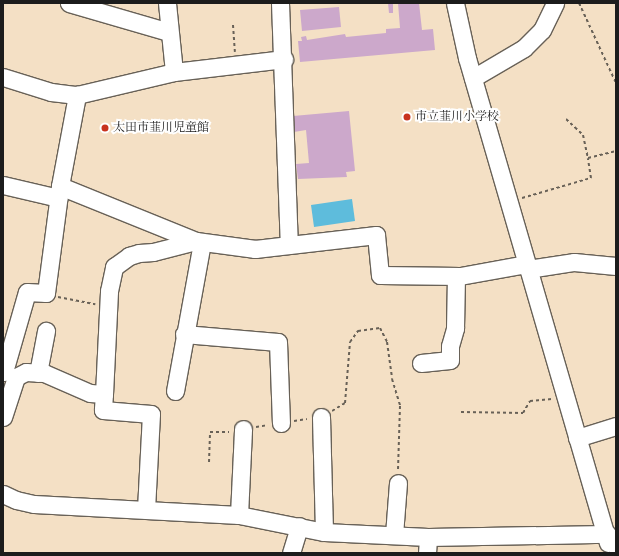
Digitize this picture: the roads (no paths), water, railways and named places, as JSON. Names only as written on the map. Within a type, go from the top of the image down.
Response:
[{"type":"street","points":[[69,3],[169,32]]},
{"type":"street","points":[[167,3],[174,72]]},
{"type":"street","points":[[280,3],[284,59],[289,245]]},
{"type":"street","points":[[455,3],[473,78],[510,202],[527,266],[568,398],[577,438],[611,540],[610,553]]},
{"type":"street","points":[[473,78],[524,48],[542,30],[555,3]]},
{"type":"street","points":[[3,77],[51,92],[77,95],[174,72],[284,59]]},
{"type":"street","points":[[3,417],[8,374],[27,292],[46,293],[59,192],[77,95]]},
{"type":"street","points":[[3,185],[59,192],[199,241],[255,249],[376,235],[380,275],[456,276],[527,266],[574,262],[616,266]]},
{"type":"street","points":[[146,510],[151,414],[103,410],[108,306],[114,267],[121,260],[139,253],[153,252],[199,241]]},
{"type":"street","points":[[175,391],[199,241]]},
{"type":"street","points":[[421,363],[450,360],[450,346],[455,328],[456,276]]},
{"type":"street","points":[[38,373],[46,331]]},
{"type":"street","points":[[184,334],[278,342],[281,423]]},
{"type":"street","points":[[8,374],[26,372],[38,373],[90,393],[104,394]]},
{"type":"street","points":[[321,417],[324,532]]},
{"type":"street","points":[[577,438],[616,426]]},
{"type":"street","points":[[239,515],[242,429]]},
{"type":"street","points":[[394,535],[398,483]]},
{"type":"street","points":[[3,494],[16,500],[34,504],[239,515],[324,532],[394,535],[428,545],[611,540]]},
{"type":"street","points":[[291,553],[299,526]]},
{"type":"water","points":[[352,199],[355,221],[314,227],[311,205]]},
{"type":"place","name":"市立韮川小学校","points":[[407,117]]},
{"type":"place","name":"太田市韮川児童館","points":[[105,128]]}]
